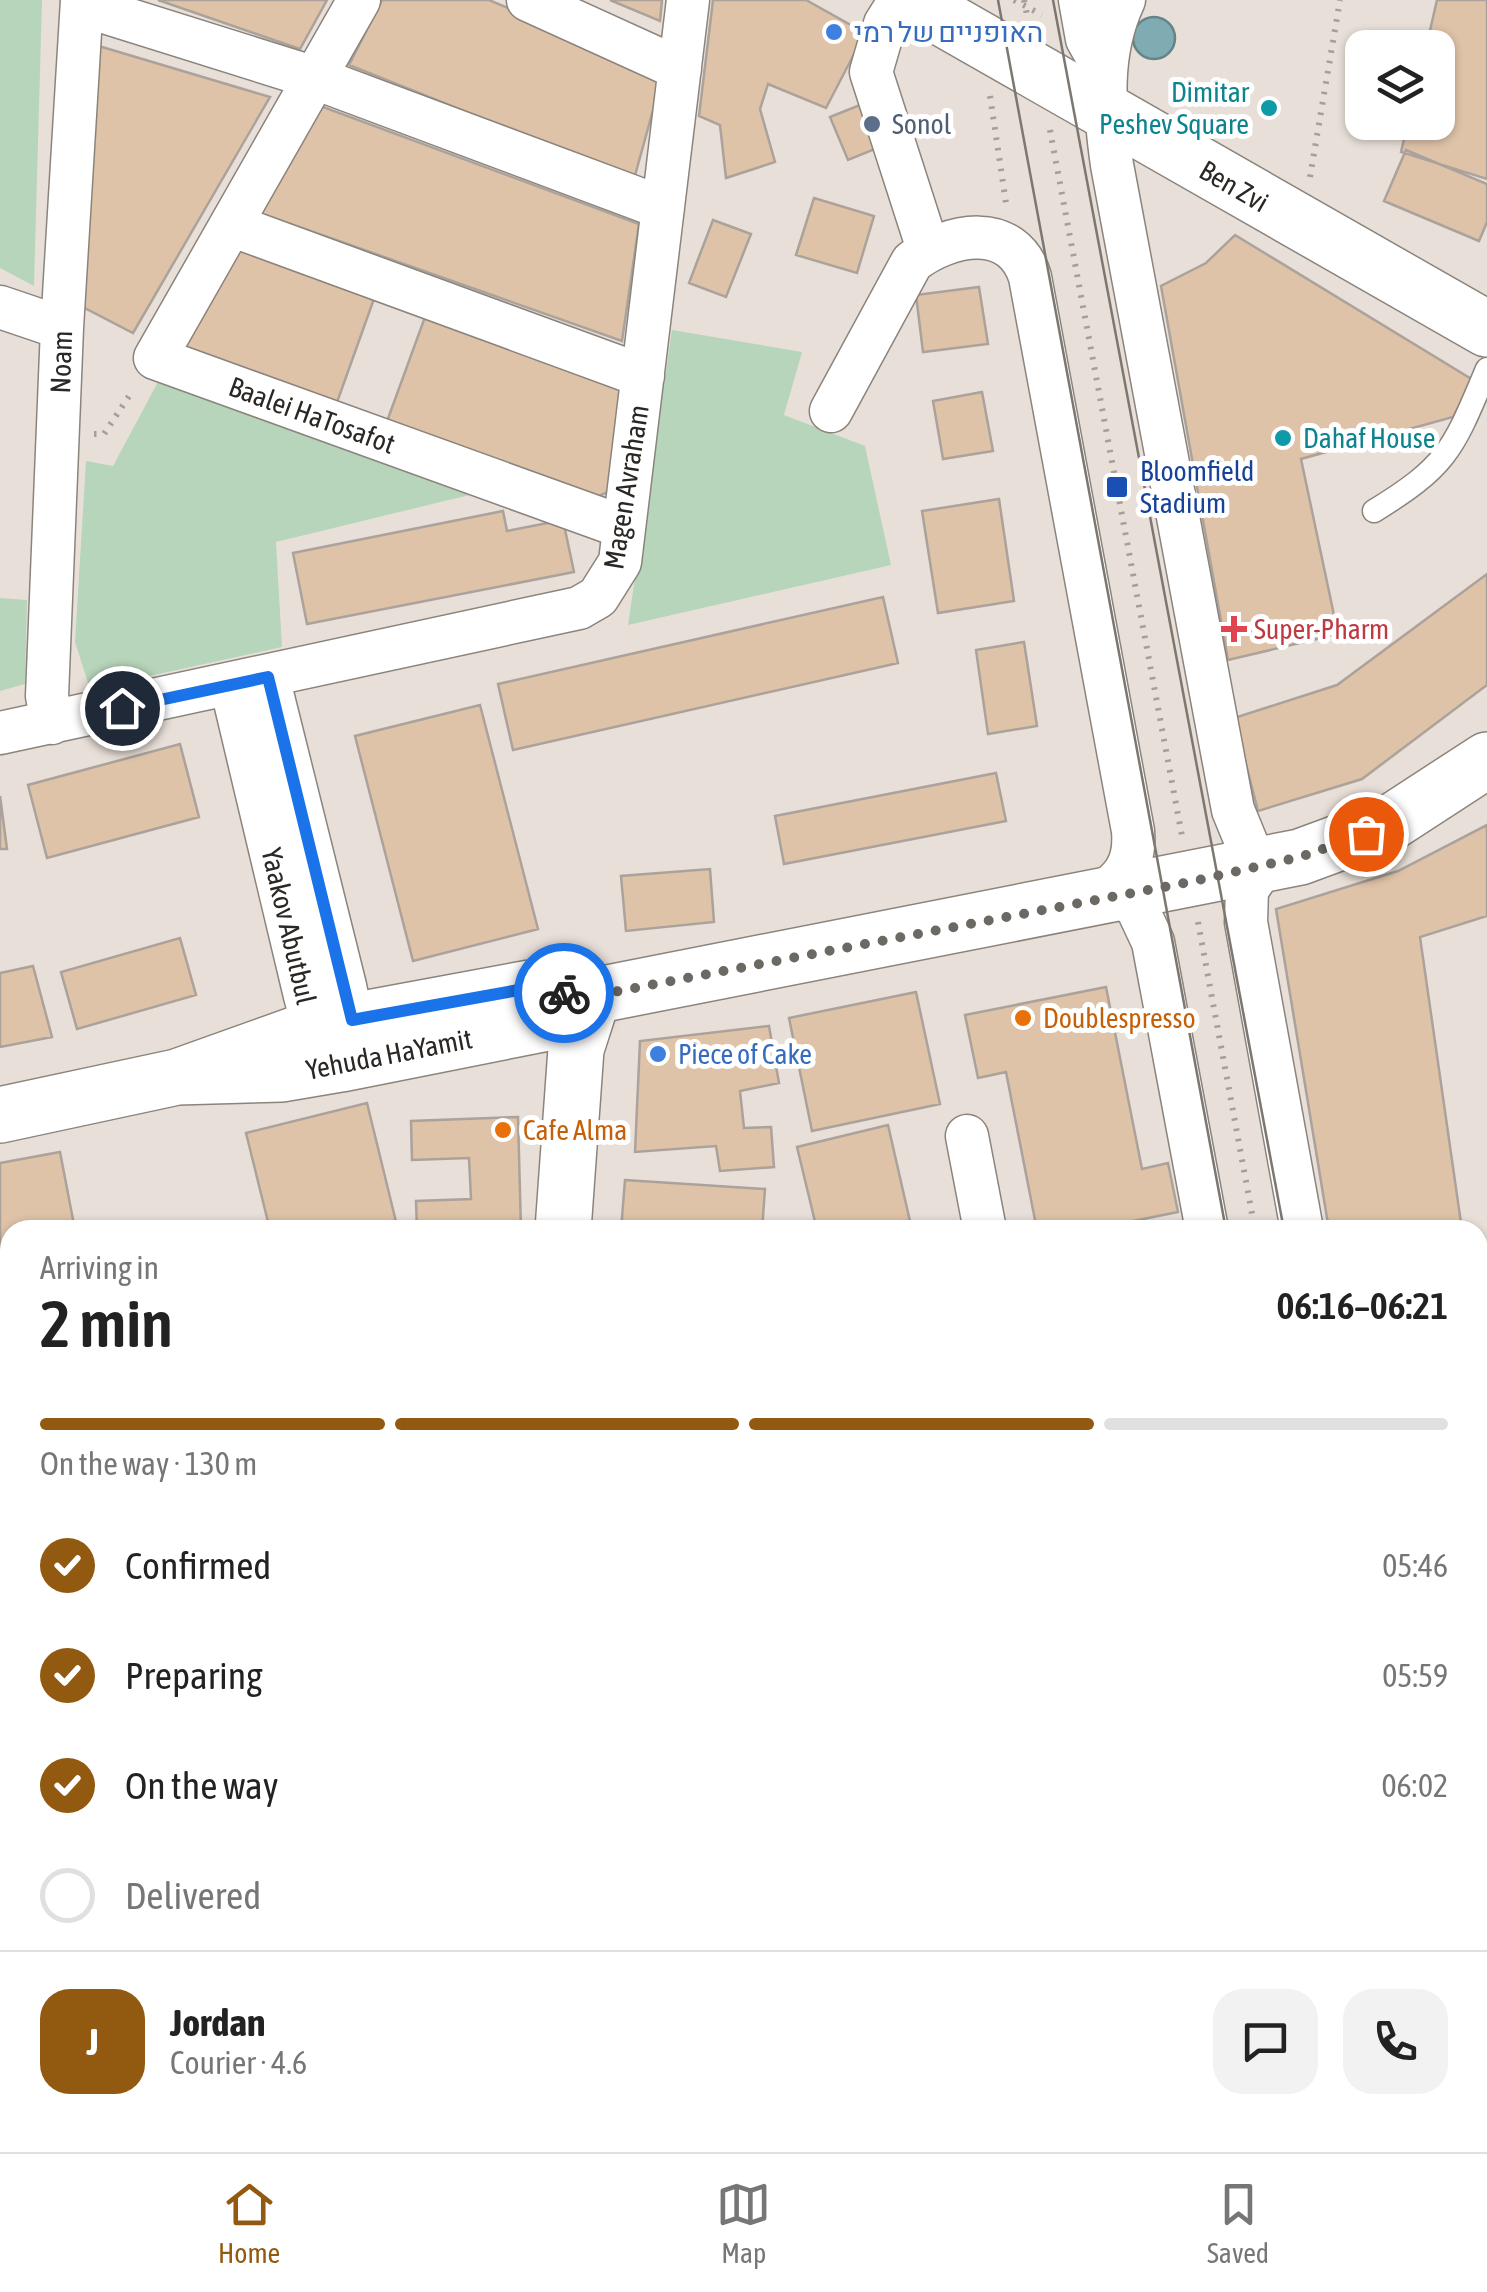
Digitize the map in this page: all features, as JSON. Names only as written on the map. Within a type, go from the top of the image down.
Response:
[{"type":"street","points":[[154,358],[359,0]]},
{"type":"street","points":[[528,0],[680,68]]},
{"type":"street","name":"Magen Avraham","points":[[0,733],[579,608],[598,598],[620,562],[688,0]]},
{"type":"street","points":[[900,0],[885,24],[871,72],[928,249]]},
{"type":"street","name":"Ben Zvi","points":[[911,0],[1039,73],[1104,90],[1295,221],[1487,329]]},
{"type":"street","points":[[1080,0],[1087,40],[1104,90],[1233,810],[1249,849],[1264,866],[1247,890],[1246,922],[1300,1220]]},
{"type":"street","points":[[1104,90],[1124,0]]},
{"type":"street","points":[[82,3],[315,78],[663,208]]},
{"type":"street","name":"Noam","points":[[52,723],[47,696],[62,328],[82,3]]},
{"type":"street","points":[[231,225],[643,376]]},
{"type":"street","points":[[831,410],[901,277],[928,249],[979,238],[995,238],[1014,248],[1030,277],[1133,831],[1134,858],[1108,897],[1138,910],[1153,942],[1204,1220]]},
{"type":"street","points":[[0,306],[62,328]]},
{"type":"street","name":"Baalei HaTosafot","points":[[154,358],[623,527]]},
{"type":"street","name":"Yaakov Abutbul","points":[[250,681],[336,1037]]},
{"type":"street","name":"Yehuda HaYamit","points":[[336,1037],[480,1037],[542,1024],[593,996],[1264,866],[1386,825],[1487,760]]},
{"type":"street","name":"Yehuda HaYamit","points":[[0,1115],[178,1077],[530,988],[593,996]]},
{"type":"street","points":[[564,1220],[576,1050],[593,996]]},
{"type":"street","points":[[480,1037],[511,1040],[525,1046],[546,1064],[570,1097]]},
{"type":"street","points":[[967,1136],[984,1220]]},
{"type":"lane","points":[[1374,511],[1430,476],[1445,458],[1478,416],[1487,369]]},
{"type":"path","points":[[1024,0],[1253,1220]]},
{"type":"path","points":[[1295,221],[1310,181],[1340,0]]},
{"type":"path","points":[[983,40],[1014,248]]},
{"type":"path","points":[[58,432],[104,434],[154,358]]},
{"type":"green space","points":[[0,0],[42,0],[34,286],[0,268]]},
{"type":"green space","points":[[672,330],[802,352],[784,415],[865,446],[891,565],[628,625]]},
{"type":"green space","points":[[167,365],[494,489],[276,542],[282,647],[90,689],[75,642],[86,461],[113,466]]},
{"type":"green space","points":[[0,598],[27,600],[25,684],[0,691]]},
{"type":"water","points":[[1154,17],[1169,23],[1175,38],[1169,53],[1154,59],[1139,53],[1133,38],[1139,23]]},
{"type":"building","points":[[158,0],[327,0],[300,49]]},
{"type":"building","points":[[382,0],[489,0],[663,74],[634,179],[349,65]]},
{"type":"building","points":[[610,0],[662,0],[660,21]]},
{"type":"building","points":[[713,0],[806,0],[865,33],[826,108],[768,84],[760,109],[775,162],[726,178],[720,125],[699,116]]},
{"type":"building","points":[[1437,0],[1487,0],[1487,179],[1401,152],[1404,140],[1455,140],[1455,30],[1430,30]]},
{"type":"building","points":[[92,44],[270,97],[133,333],[79,305]]},
{"type":"building","points":[[885,95],[902,138],[848,160],[830,117]]},
{"type":"building","points":[[315,104],[639,224],[622,341],[254,211]]},
{"type":"building","points":[[1406,150],[1487,184],[1487,222],[1479,241],[1384,201]]},
{"type":"building","points":[[814,198],[874,216],[857,273],[796,255]]},
{"type":"building","points":[[713,220],[751,234],[726,297],[689,283]]},
{"type":"building","name":"Dahaf House","points":[[1235,235],[1473,380],[1453,417],[1301,459],[1338,634],[1228,660],[1161,286],[1206,263]]},
{"type":"building","points":[[230,245],[375,296],[335,408],[174,351]]},
{"type":"building","points":[[979,287],[988,344],[923,352],[916,295]]},
{"type":"building","points":[[425,317],[621,386],[617,488],[581,504],[386,424]]},
{"type":"building","points":[[982,392],[993,451],[943,459],[933,401]]},
{"type":"building","points":[[999,499],[1014,601],[938,613],[922,511]]},
{"type":"building","points":[[503,511],[507,531],[563,520],[574,572],[307,624],[293,553]]},
{"type":"building","points":[[1487,574],[1487,685],[1362,779],[1258,811],[1234,718],[1337,685]]},
{"type":"building","points":[[883,597],[898,663],[513,750],[498,684]]},
{"type":"building","points":[[1024,642],[1037,726],[988,734],[976,650]]},
{"type":"building","points":[[480,705],[538,929],[413,961],[355,736]]},
{"type":"building","points":[[180,744],[199,817],[47,858],[28,785]]},
{"type":"building","points":[[996,773],[1006,821],[784,864],[775,816]]},
{"type":"building","points":[[0,796],[7,849],[0,849]]},
{"type":"building","points":[[1487,825],[1487,916],[1420,937],[1461,1220],[1327,1220],[1276,909],[1398,871]]},
{"type":"building","points":[[710,869],[714,922],[626,931],[621,876]]},
{"type":"building","points":[[180,938],[196,995],[77,1029],[61,972]]},
{"type":"building","points":[[33,966],[52,1037],[0,1047],[0,973]]},
{"type":"building","points":[[1106,987],[1142,1169],[1168,1163],[1178,1212],[1138,1220],[1035,1220],[1006,1072],[978,1078],[965,1015]]},
{"type":"building","points":[[916,992],[940,1104],[812,1131],[789,1018]]},
{"type":"building","points":[[769,1026],[779,1083],[740,1091],[744,1128],[771,1127],[774,1167],[720,1171],[716,1146],[635,1152],[640,1041]]},
{"type":"building","points":[[367,1103],[396,1220],[268,1220],[246,1133]]},
{"type":"building","points":[[518,1117],[521,1220],[417,1220],[416,1201],[471,1199],[469,1158],[412,1160],[411,1121]]},
{"type":"building","points":[[888,1125],[910,1220],[815,1220],[797,1147]]},
{"type":"building","points":[[60,1152],[73,1220],[0,1220],[0,1163]]},
{"type":"building","points":[[625,1180],[765,1189],[763,1220],[622,1220]]},
{"type":"tram line","points":[[998,0],[1224,1220]]},
{"type":"tram line","points":[[1053,0],[1282,1220]]},
{"type":"way so far","points":[[564,993],[593,996],[1190,882],[1300,857],[1366,834]]},
{"type":"place","name":"האופניים של רמי","points":[[834,32]]},
{"type":"place","name":"Dimitar Peshev Square","points":[[1269,108]]},
{"type":"place","name":"Sonol","points":[[872,124]]},
{"type":"place","name":"Dahaf House","points":[[1283,438]]},
{"type":"place","name":"Bloomfield Stadium","points":[[1117,487]]},
{"type":"place","name":"Super-Pharm","points":[[1234,629]]},
{"type":"place","name":"Doublespresso","points":[[1023,1018]]},
{"type":"place","name":"Piece of Cake","points":[[658,1054]]},
{"type":"place","name":"Cafe Alma","points":[[503,1130]]},
{"type":"route","points":[[122,708],[268,677],[352,1020],[530,988],[564,993]]}]
